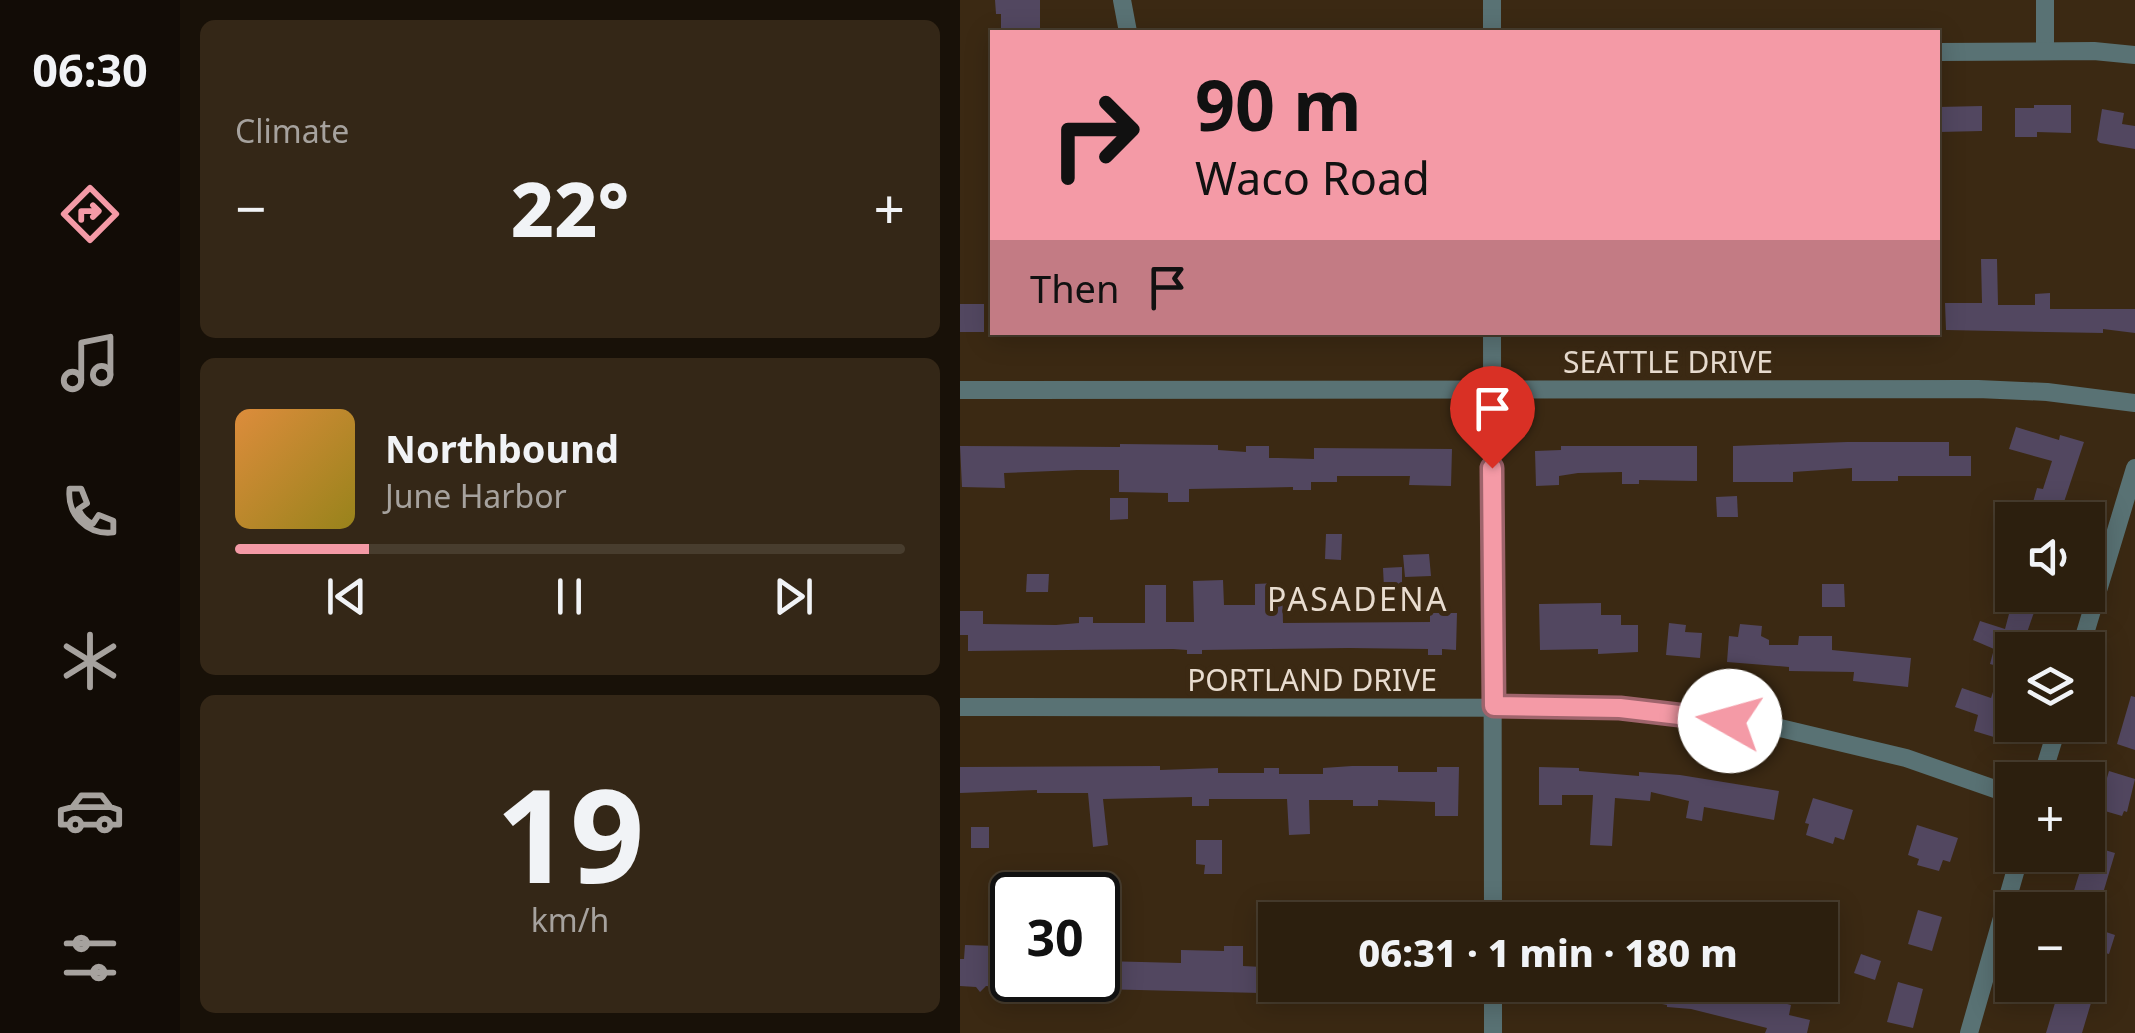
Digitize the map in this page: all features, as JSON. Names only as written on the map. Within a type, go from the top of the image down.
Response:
[{"type":"street","points":[[1122,0],[1128,30]]},
{"type":"street","points":[[1492,0],[1492,30]]},
{"type":"street","points":[[2044,52],[2045,0]]},
{"type":"street","points":[[1940,52],[2135,55]]},
{"type":"street","points":[[1492,335],[1493,902]]},
{"type":"street","name":"SEATTLE DRIVE","points":[[960,390],[1978,389],[2048,392],[2135,404]]},
{"type":"street","points":[[2085,632],[2135,468]]},
{"type":"street","name":"PORTLAND DRIVE","points":[[960,707],[1620,708],[1767,725],[1906,758],[1995,790]]},
{"type":"street","points":[[1968,1033],[2015,872]]},
{"type":"street","points":[[1493,1002],[1493,1033]]},
{"type":"building","points":[[995,0],[1040,0],[1040,30],[1001,30],[1001,14],[996,14]]},
{"type":"building","points":[[2071,105],[2071,133],[2037,132],[2037,137],[2015,137],[2015,108]]},
{"type":"building","points":[[1982,106],[1982,131],[1940,132],[1940,107]]},
{"type":"building","points":[[2102,109],[2124,113],[2122,124],[2135,126],[2135,149],[2097,140]]},
{"type":"building","points":[[1981,259],[1997,259],[1998,305],[2035,305],[2035,294],[2050,293],[2050,309],[2135,309],[2135,333],[2103,329],[2103,333],[1946,330],[1945,303],[1982,303]]},
{"type":"building","points":[[960,304],[984,304],[984,332],[960,332]]},
{"type":"building","points":[[2016,427],[2059,440],[2060,435],[2084,442],[2064,502],[2033,502],[2037,488],[2043,489],[2052,461],[2009,449]]},
{"type":"building","points":[[1949,442],[1949,456],[1971,456],[1971,476],[1898,476],[1898,481],[1852,481],[1852,468],[1793,472],[1793,482],[1733,482],[1733,446]]},
{"type":"building","points":[[1218,445],[1218,450],[1246,452],[1246,446],[1269,446],[1269,458],[1314,459],[1314,448],[1452,449],[1451,486],[1409,485],[1410,476],[1337,476],[1337,482],[1311,482],[1311,490],[1189,489],[1189,502],[1168,502],[1168,493],[1119,492],[1119,470],[1077,470],[1004,473],[1005,488],[962,487],[960,446]]},
{"type":"building","points":[[1561,446],[1697,446],[1697,481],[1639,480],[1639,484],[1622,484],[1622,472],[1578,473],[1559,476],[1559,485],[1536,486],[1535,451],[1561,450]]},
{"type":"building","points":[[1737,496],[1738,517],[1717,517],[1716,497]]},
{"type":"building","points":[[1110,498],[1128,498],[1128,519],[1110,520]]},
{"type":"building","points":[[1326,534],[1342,534],[1341,560],[1325,559]]},
{"type":"building","points":[[1429,554],[1431,576],[1405,577],[1403,555]]},
{"type":"building","points":[[1402,567],[1402,588],[1384,588],[1383,568]]},
{"type":"building","points":[[1027,574],[1049,574],[1048,592],[1026,592]]},
{"type":"building","points":[[1223,580],[1224,605],[1255,605],[1255,584],[1282,583],[1283,623],[1430,622],[1430,613],[1457,613],[1456,650],[1442,649],[1442,655],[1428,655],[1428,649],[1349,648],[1202,650],[1202,654],[1173,649],[968,651],[968,635],[960,635],[960,611],[983,611],[983,624],[1056,625],[1079,623],[1079,617],[1093,617],[1093,623],[1145,623],[1145,585],[1166,585],[1166,622],[1194,622],[1193,581]]},
{"type":"building","points":[[1822,584],[1844,584],[1845,607],[1822,607]]},
{"type":"building","points":[[1601,603],[1601,615],[1621,615],[1621,625],[1638,625],[1638,652],[1540,650],[1539,604]]},
{"type":"building","points":[[2010,612],[2034,612],[2027,632],[1995,632],[1995,665],[1990,664],[1994,649],[1973,640],[1980,621],[2005,629]]},
{"type":"building","points":[[1669,623],[1686,625],[1685,632],[1702,633],[1700,658],[1666,655]]},
{"type":"building","points":[[1740,624],[1762,626],[1761,636],[1769,640],[1769,645],[1798,645],[1799,636],[1832,636],[1832,650],[1911,658],[1908,687],[1853,681],[1854,672],[1789,671],[1789,667],[1727,662],[1729,636],[1738,637]]},
{"type":"building","points":[[1995,686],[1995,737],[1974,731],[1978,715],[1955,707],[1962,688],[1991,698]]},
{"type":"building","points":[[2131,696],[2135,697],[2135,750],[2117,744]]},
{"type":"building","points":[[1160,766],[1160,770],[1218,768],[1218,773],[1264,773],[1264,768],[1279,768],[1279,774],[1323,774],[1323,768],[1352,766],[1398,766],[1398,772],[1437,772],[1437,767],[1459,767],[1458,816],[1435,816],[1435,802],[1378,800],[1378,806],[1353,806],[1353,800],[1309,800],[1310,834],[1289,835],[1287,799],[1209,799],[1209,806],[1192,806],[1192,797],[1103,799],[1108,845],[1093,847],[1088,793],[960,793],[960,767]]},
{"type":"building","points":[[1539,767],[1639,776],[1639,772],[1680,775],[1779,791],[1774,820],[1704,807],[1702,821],[1686,818],[1689,801],[1651,792],[1650,801],[1615,798],[1612,846],[1590,845],[1593,795],[1562,795],[1562,805],[1539,805]]},
{"type":"building","points":[[2109,771],[2135,779],[2127,812],[2122,816],[2105,811]]},
{"type":"building","points":[[1813,798],[1853,810],[1844,840],[1835,837],[1833,844],[1806,835],[1809,824],[1805,823]]},
{"type":"building","points":[[1917,825],[1958,838],[1950,862],[1943,860],[1939,871],[1917,865],[1919,859],[1908,855]]},
{"type":"building","points":[[971,827],[989,827],[989,848],[971,848]]},
{"type":"building","points":[[1196,840],[1222,840],[1222,874],[1204,874],[1205,865],[1196,864]]},
{"type":"building","points":[[2105,850],[2115,853],[2103,892],[2074,892],[2080,872],[2105,872]]},
{"type":"building","points":[[1918,910],[1942,917],[1932,951],[1908,944]]},
{"type":"building","points":[[2105,932],[2115,935],[2109,954],[2105,953]]},
{"type":"building","points":[[965,945],[990,946],[990,986],[980,992],[976,987],[960,986],[960,959],[964,959]]},
{"type":"building","points":[[1224,946],[1243,946],[1243,966],[1258,967],[1258,993],[1120,990],[1120,961],[1181,963],[1181,950],[1224,951]]},
{"type":"building","points":[[1861,954],[1881,961],[1875,980],[1854,973]]},
{"type":"building","points":[[1898,982],[1923,989],[1913,1028],[1887,1022]]},
{"type":"building","points":[[1652,1002],[1780,1002],[1791,1005],[1789,1015],[1810,1020],[1807,1033],[1765,1033],[1767,1028]]},
{"type":"building","points":[[2052,1002],[2091,1002],[2082,1033],[2046,1033],[2055,1003]]},
{"type":"district","name":"PASADENA","points":[[1358,598]]},
{"type":"route","points":[[1492,468],[1494,706],[1620,708],[1730,721]]}]
